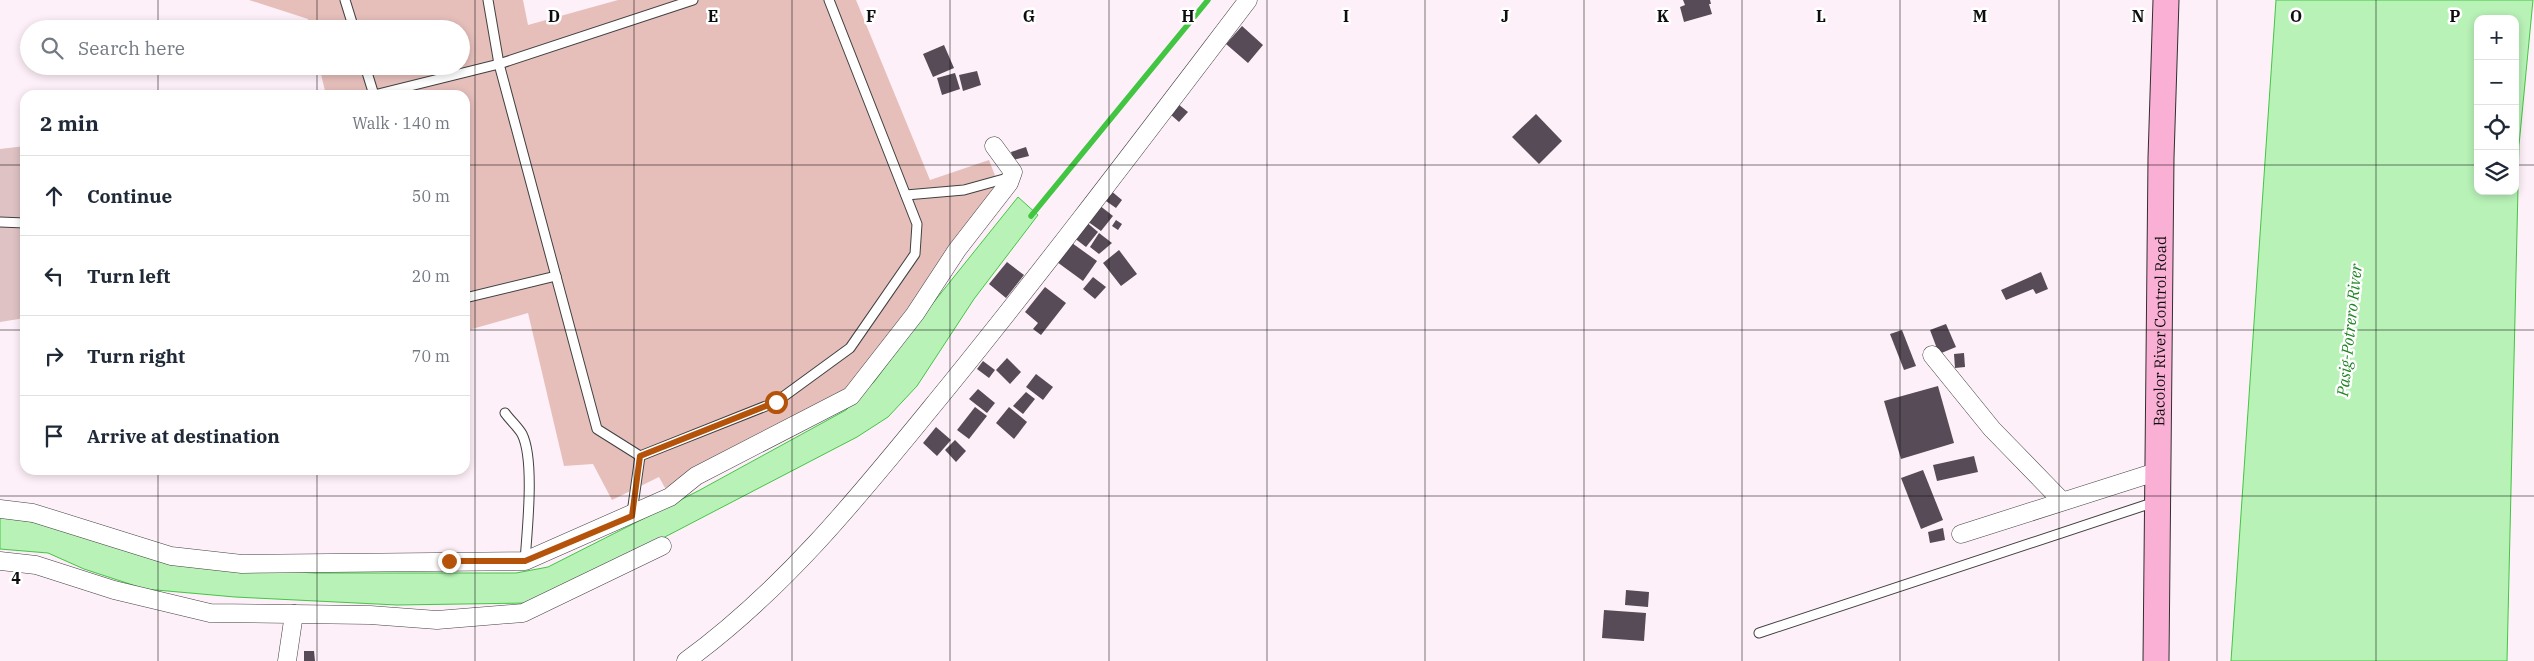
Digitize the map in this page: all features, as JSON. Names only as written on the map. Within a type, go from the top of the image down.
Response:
[{"type":"street","points":[[686,661],[783,578],[860,495],[1047,264],[1248,0]]},
{"type":"street","name":"Bacolor River Control Road","points":[[2156,661],[2161,158],[2166,0]]},
{"type":"street","points":[[0,510],[33,513],[171,556],[242,564],[525,561],[670,498],[696,476],[851,396],[915,314],[957,250],[1011,177],[1013,172],[994,146]]},
{"type":"street","points":[[1932,355],[1992,429],[2062,501]]},
{"type":"street","points":[[1961,534],[2159,471]]},
{"type":"street","points":[[0,561],[36,565],[114,590],[210,613],[294,614],[437,620],[524,613],[662,546]]},
{"type":"street","points":[[287,661],[294,614]]},
{"type":"lane","points":[[345,0],[351,20]]},
{"type":"lane","points":[[488,0],[500,64],[597,429],[640,456]]},
{"type":"lane","points":[[470,71],[500,64],[693,0]]},
{"type":"lane","points":[[640,456],[776,402],[850,348],[916,254],[917,224],[829,0]]},
{"type":"lane","points":[[368,75],[372,90]]},
{"type":"lane","points":[[394,90],[455,75]]},
{"type":"lane","points":[[906,195],[964,190],[1011,177]]},
{"type":"lane","points":[[0,222],[20,223]]},
{"type":"lane","points":[[470,297],[556,276]]},
{"type":"lane","points":[[505,413],[522,435],[526,458],[530,501],[525,561]]},
{"type":"lane","points":[[632,516],[640,456]]},
{"type":"lane","points":[[1759,633],[2158,501]]},
{"type":"shaded area","points":[[249,0],[523,0],[528,25],[618,0],[856,0],[930,180],[989,160],[999,186],[880,353],[840,396],[665,488],[659,477],[612,500],[593,464],[564,466],[528,313],[470,330],[470,90],[325,90],[321,75],[470,75],[470,20],[308,19]]},
{"type":"shaded area","points":[[20,147],[20,319],[0,322],[0,149]]},
{"type":"water","name":"Pasig-Potrero River","points":[[2276,0],[2533,0],[2519,145],[2519,15],[2474,15],[2474,195],[2518,195],[2507,661],[2231,661]]},
{"type":"water","points":[[1018,197],[1038,215],[974,299],[917,386],[888,417],[857,437],[636,552],[529,603],[397,605],[235,597],[145,589],[84,569],[48,553],[0,549],[0,517],[46,524],[233,568],[314,573],[516,573],[548,567],[698,491],[846,410],[874,382],[925,313]]},
{"type":"building","points":[[1683,0],[1710,0],[1711,4],[1709,4],[1712,14],[1684,22],[1680,7],[1685,5]]},
{"type":"building","points":[[1242,26],[1263,45],[1248,63],[1226,44]]},
{"type":"building","points":[[944,45],[954,68],[933,77],[923,54]]},
{"type":"building","points":[[977,71],[981,85],[963,91],[959,75]]},
{"type":"building","points":[[955,73],[960,89],[942,95],[937,78]]},
{"type":"building","points":[[1178,104],[1188,112],[1179,122],[1170,114]]},
{"type":"building","points":[[1536,114],[1562,141],[1539,164],[1512,137]]},
{"type":"building","points":[[1026,147],[1029,156],[1013,160],[1011,152]]},
{"type":"building","points":[[1110,190],[1122,200],[1116,208],[1103,199]]},
{"type":"building","points":[[1099,205],[1113,216],[1101,231],[1087,221]]},
{"type":"building","points":[[1116,220],[1122,224],[1118,230],[1112,226]]},
{"type":"building","points":[[1085,221],[1098,232],[1086,247],[1073,237]]},
{"type":"building","points":[[1099,233],[1112,243],[1099,254],[1090,247]]},
{"type":"building","points":[[1072,243],[1097,261],[1083,281],[1057,262]]},
{"type":"building","points":[[1119,250],[1137,274],[1121,286],[1103,263]]},
{"type":"building","points":[[1007,262],[1024,275],[1006,298],[989,284]]},
{"type":"building","points":[[2041,272],[2048,289],[2036,294],[2033,289],[2006,300],[2001,290]]},
{"type":"building","points":[[1093,277],[1106,287],[1095,299],[1083,289]]},
{"type":"building","points":[[1045,287],[1066,303],[1041,335],[1033,329],[1038,323],[1025,312]]},
{"type":"building","points":[[1946,324],[1956,347],[1939,354],[1930,330]]},
{"type":"building","points":[[1902,330],[1916,366],[1904,370],[1890,334]]},
{"type":"building","points":[[1964,353],[1965,367],[1955,368],[1954,354]]},
{"type":"building","points":[[1007,358],[1021,372],[1010,384],[996,370]]},
{"type":"building","points":[[983,361],[995,370],[989,378],[977,369]]},
{"type":"building","points":[[1036,374],[1053,387],[1043,400],[1026,387]]},
{"type":"building","points":[[1938,386],[1954,443],[1901,459],[1884,401]]},
{"type":"building","points":[[978,389],[995,403],[987,413],[969,399]]},
{"type":"building","points":[[1026,392],[1035,399],[1023,414],[1013,406]]},
{"type":"building","points":[[975,407],[987,416],[969,439],[957,430]]},
{"type":"building","points":[[1009,407],[1027,422],[1014,439],[996,423]]},
{"type":"building","points":[[936,427],[951,440],[937,456],[923,443]]},
{"type":"building","points":[[955,440],[966,451],[956,462],[945,450]]},
{"type":"building","points":[[1974,456],[1978,472],[1937,481],[1933,465]]},
{"type":"building","points":[[1923,470],[1943,520],[1921,529],[1901,478]]},
{"type":"building","points":[[1943,528],[1945,540],[1930,543],[1928,532]]},
{"type":"building","points":[[1626,590],[1649,592],[1648,607],[1625,605]]},
{"type":"building","points":[[1604,610],[1646,613],[1644,641],[1602,638]]},
{"type":"building","points":[[304,651],[314,651],[315,661],[304,661]]},
{"type":"waterway","points":[[1031,216],[1208,0]]},
{"type":"route","points":[[449,561],[525,561],[632,516],[640,456],[776,402]]}]
